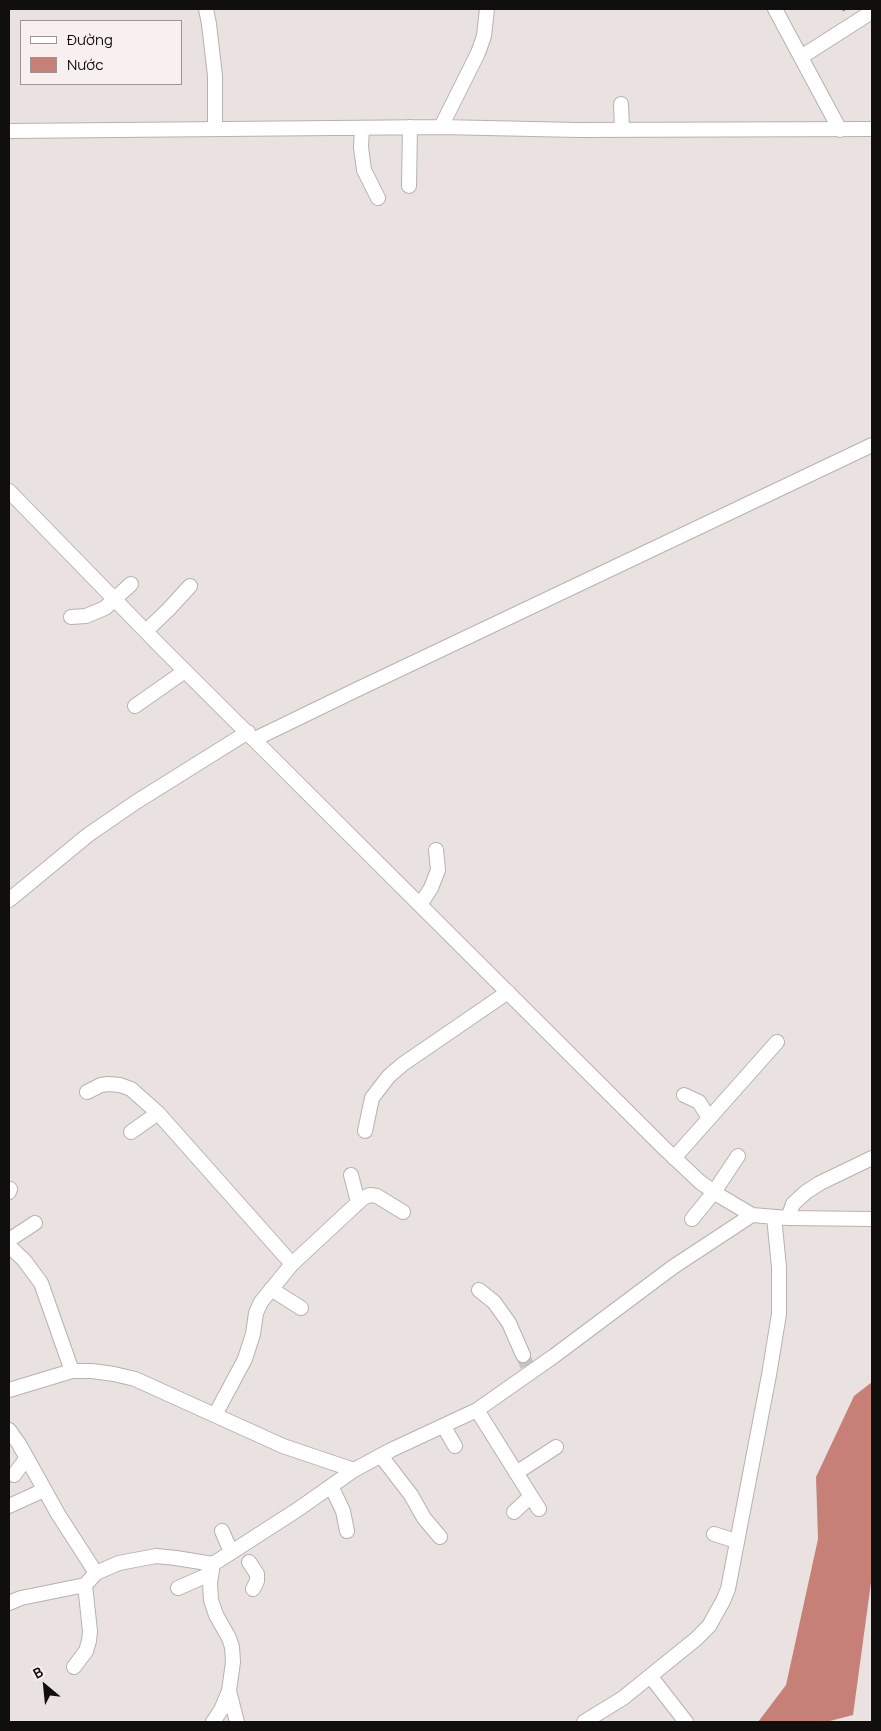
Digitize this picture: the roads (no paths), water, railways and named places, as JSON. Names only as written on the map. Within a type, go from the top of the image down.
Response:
[{"type":"street","points":[[207,9],[215,76],[216,129]]},
{"type":"street","points":[[441,127],[478,52],[484,36],[488,9]]},
{"type":"street","points":[[774,9],[840,130]]},
{"type":"street","points":[[801,56],[870,13],[871,9]]},
{"type":"street","points":[[621,104],[622,130]]},
{"type":"street","points":[[409,186],[410,127]]},
{"type":"street","points":[[9,131],[410,127],[622,130],[872,129]]},
{"type":"street","points":[[362,128],[361,147],[364,170],[378,198]]},
{"type":"street","points":[[9,900],[62,856],[112,819],[251,736],[392,673],[872,445]]},
{"type":"street","points":[[9,492],[674,1158],[714,1192],[752,1215],[781,1218],[872,1219]]},
{"type":"street","points":[[71,617],[95,614],[116,600],[131,584]]},
{"type":"street","points":[[146,631],[190,586]]},
{"type":"street","points":[[135,706],[186,671]]},
{"type":"street","points":[[420,905],[431,888],[438,870],[436,850]]},
{"type":"street","points":[[365,1131],[372,1098],[388,1076],[508,992]]},
{"type":"street","points":[[674,1158],[777,1042]]},
{"type":"street","points":[[87,1092],[101,1085],[120,1085],[131,1089],[158,1113],[292,1264]]},
{"type":"street","points":[[684,1095],[699,1102],[709,1118]]},
{"type":"street","points":[[131,1132],[158,1113]]},
{"type":"street","points":[[692,1219],[714,1192],[738,1156]]},
{"type":"street","points":[[584,1722],[623,1698],[652,1677],[696,1639],[709,1626],[717,1614],[728,1589],[769,1375],[778,1314],[781,1218],[806,1192],[820,1183],[872,1158]]},
{"type":"street","points":[[351,1176],[358,1202]]},
{"type":"street","points":[[215,1415],[245,1359],[253,1334],[256,1313],[261,1302],[292,1264],[358,1202],[370,1195],[377,1196],[403,1212]]},
{"type":"street","points":[[178,1588],[240,1554],[297,1510],[354,1470],[477,1410],[527,1365],[752,1215]]},
{"type":"street","points":[[9,1240],[35,1223]]},
{"type":"street","points":[[9,1246],[24,1260],[41,1284],[72,1371]]},
{"type":"street","points":[[271,1289],[301,1308]]},
{"type":"street","points":[[479,1290],[494,1302],[509,1323],[527,1365]]},
{"type":"street","points":[[9,1390],[72,1371],[92,1371],[135,1379],[283,1446],[354,1470]]},
{"type":"street","points":[[477,1410],[539,1509]]},
{"type":"street","points":[[444,1427],[455,1446]]},
{"type":"street","points":[[9,1430],[96,1573]]},
{"type":"street","points":[[516,1473],[556,1447]]},
{"type":"street","points":[[381,1456],[411,1495],[424,1518],[440,1538]]},
{"type":"street","points":[[14,1475],[26,1459]]},
{"type":"street","points":[[331,1486],[343,1511],[347,1531]]},
{"type":"street","points":[[9,1506],[44,1490]]},
{"type":"street","points":[[514,1512],[531,1496]]},
{"type":"street","points":[[222,1530],[256,1574],[257,1581],[253,1589]]},
{"type":"street","points":[[714,1534],[736,1541]]},
{"type":"street","points":[[9,1602],[85,1585],[96,1573],[119,1563],[156,1556],[176,1558],[212,1569]]},
{"type":"street","points":[[212,1569],[211,1600],[216,1615],[229,1638],[233,1662],[229,1691],[221,1710],[213,1722]]},
{"type":"street","points":[[74,1666],[86,1651],[89,1641],[90,1631],[85,1585]]},
{"type":"street","points":[[652,1677],[686,1722]]},
{"type":"street","points":[[229,1691],[238,1722]]},
{"type":"water","points":[[872,1382],[872,1575],[853,1715],[826,1722],[758,1722],[786,1685],[818,1539],[816,1477],[854,1396]]},
{"type":"tunnel","points":[[523,1355],[527,1366]]}]
